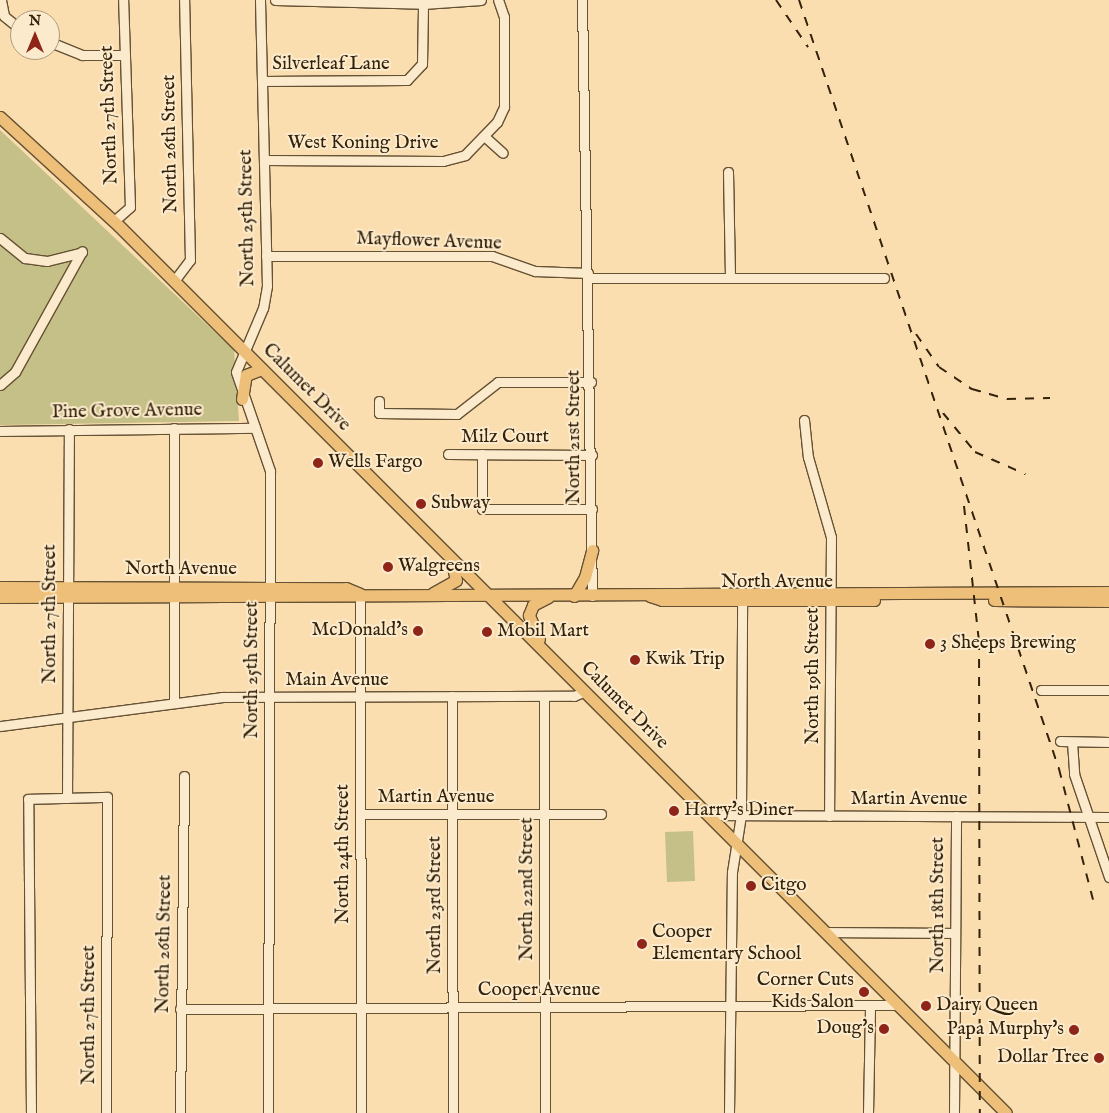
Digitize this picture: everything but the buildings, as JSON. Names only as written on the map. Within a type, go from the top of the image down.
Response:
[{"type":"main road","name":"Calumet Drive","points":[[0,117],[114,221],[492,596],[584,692],[1006,1113]]},
{"type":"main road","points":[[242,399],[246,375],[262,369]]},
{"type":"main road","points":[[429,595],[456,580],[454,564],[444,549]]},
{"type":"main road","points":[[574,596],[585,577],[592,550]]},
{"type":"main road","name":"North Avenue","points":[[0,587],[67,592],[492,596],[650,596],[664,591],[742,596],[938,596],[1109,592]]},
{"type":"main road","name":"North Avenue","points":[[0,597],[67,592]]},
{"type":"main road","points":[[542,648],[530,614],[536,603],[554,596]]},
{"type":"main road","name":"North Avenue","points":[[938,596],[946,600],[1109,601]]},
{"type":"street","points":[[1,0],[10,23]]},
{"type":"street","name":"North 27th Street","points":[[114,221],[130,207],[123,0]]},
{"type":"street","name":"North 26th Street","points":[[174,281],[190,260],[184,0]]},
{"type":"street","name":"North 25th Street","points":[[260,0],[266,256],[263,308],[243,350],[236,372],[242,399],[255,428],[270,471],[268,1113]]},
{"type":"street","points":[[275,0],[423,4],[481,0]]},
{"type":"street","name":"West Koning Drive","points":[[264,160],[451,160],[465,155],[502,114],[506,100],[504,17],[498,0]]},
{"type":"street","name":"North 21st Street","points":[[582,0],[591,382],[592,596]]},
{"type":"street","name":"Silverleaf Lane","points":[[262,81],[407,80],[416,74],[423,59],[423,4]]},
{"type":"street","points":[[60,46],[82,55],[125,55]]},
{"type":"street","points":[[484,136],[503,153]]},
{"type":"street","points":[[728,172],[730,278]]},
{"type":"street","points":[[0,238],[25,258],[47,261],[82,251],[15,372],[0,385]]},
{"type":"street","name":"Mayflower Avenue","points":[[266,256],[492,256],[535,271],[588,276],[884,278]]},
{"type":"street","points":[[379,400],[380,413],[457,414],[498,382],[591,382]]},
{"type":"street","name":"North 19th Street","points":[[804,420],[808,457],[829,526],[830,816]]},
{"type":"street","points":[[174,428],[174,703]]},
{"type":"street","name":"Pine Grove Avenue","points":[[0,430],[255,428]]},
{"type":"street","name":"North 27th Street","points":[[68,429],[67,798],[107,797],[106,1113]]},
{"type":"street","name":"Milz Court","points":[[448,454],[592,455]]},
{"type":"street","points":[[482,454],[482,509],[592,508]]},
{"type":"street","name":"North 24th Street","points":[[360,594],[361,1113]]},
{"type":"street","points":[[730,1113],[732,872],[741,815],[742,596]]},
{"type":"street","points":[[1041,690],[1109,690]]},
{"type":"street","name":"Main Avenue","points":[[0,726],[174,703],[270,697],[544,696],[584,692]]},
{"type":"street","name":"North 23rd Street","points":[[452,696],[453,1113]]},
{"type":"street","name":"North 22nd Street","points":[[544,696],[545,1113]]},
{"type":"street","points":[[1060,741],[1109,742]]},
{"type":"street","points":[[1072,742],[1074,774],[1109,877]]},
{"type":"street","name":"North 26th Street","points":[[180,1113],[184,776]]},
{"type":"street","points":[[31,1113],[28,799],[67,798]]},
{"type":"street","name":"Martin Avenue","points":[[360,814],[601,814]]},
{"type":"street","name":"Martin Avenue","points":[[709,815],[1109,817]]},
{"type":"street","name":"North 18th Street","points":[[954,1113],[956,816]]},
{"type":"street","points":[[826,932],[955,933]]},
{"type":"street","points":[[868,1113],[870,1005]]},
{"type":"street","name":"Cooper Avenue","points":[[180,1009],[899,1005]]},
{"type":"shaded area","points":[[0,130],[234,350],[239,421],[0,425]]},
{"type":"shaded area","points":[[693,831],[695,881],[667,882],[665,832]]},
{"type":"railway","points":[[776,0],[808,47]]},
{"type":"railway","points":[[799,0],[1059,769],[1095,907]]},
{"type":"railway","points":[[916,334],[939,367],[972,389],[1007,399],[1050,398]]},
{"type":"railway","points":[[943,413],[975,452],[1025,474]]},
{"type":"railway","points":[[964,506],[979,641],[980,1113]]},
{"type":"place","name":"Wells Fargo","points":[[318,463]]},
{"type":"place","name":"Subway","points":[[421,504]]},
{"type":"place","name":"Walgreens","points":[[388,567]]},
{"type":"place","name":"McDonald's","points":[[418,631]]},
{"type":"place","name":"Mobil Mart","points":[[487,632]]},
{"type":"place","name":"3 Sheeps Brewing","points":[[930,644]]},
{"type":"place","name":"Kwik Trip","points":[[635,660]]},
{"type":"place","name":"Harry's Diner","points":[[674,811]]},
{"type":"place","name":"Citgo","points":[[751,886]]},
{"type":"place","name":"Cooper Elementary School","points":[[642,944]]},
{"type":"place","name":"Corner Cuts Kids Salon","points":[[864,992]]},
{"type":"place","name":"Dairy Queen","points":[[926,1006]]},
{"type":"place","name":"Doug's","points":[[884,1029]]},
{"type":"place","name":"Papa Murphy's","points":[[1074,1030]]},
{"type":"place","name":"Dollar Tree","points":[[1099,1058]]}]
